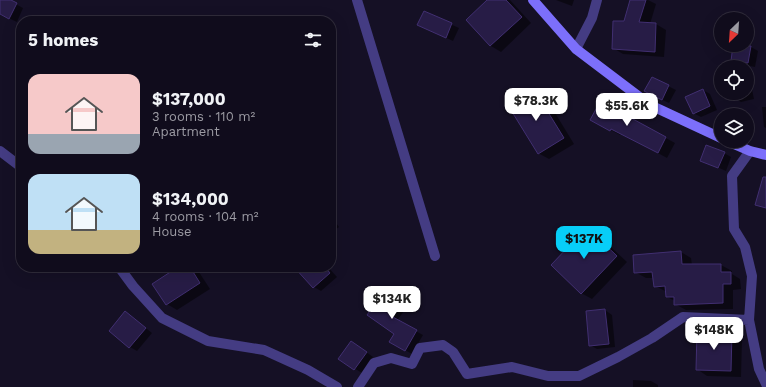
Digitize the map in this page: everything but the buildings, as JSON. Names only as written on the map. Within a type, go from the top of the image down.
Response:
[{"type":"street","points":[[357,0],[435,256]]},
{"type":"street","points":[[533,0],[576,49],[650,105],[714,135]]},
{"type":"street","points":[[576,49],[592,18],[597,0]]},
{"type":"street","points":[[743,148],[766,155]]},
{"type":"street","points":[[0,151],[16,163]]},
{"type":"street","points":[[750,151],[732,176],[734,229],[745,247],[752,276],[749,320],[759,369],[766,384]]},
{"type":"street","points":[[122,272],[162,318],[208,341],[264,350],[308,370],[337,387]]},
{"type":"street","points":[[358,387],[374,363],[391,358],[412,364],[420,348],[443,345],[453,352],[467,374],[512,367],[548,376],[579,376],[652,338],[683,318],[749,320]]}]
